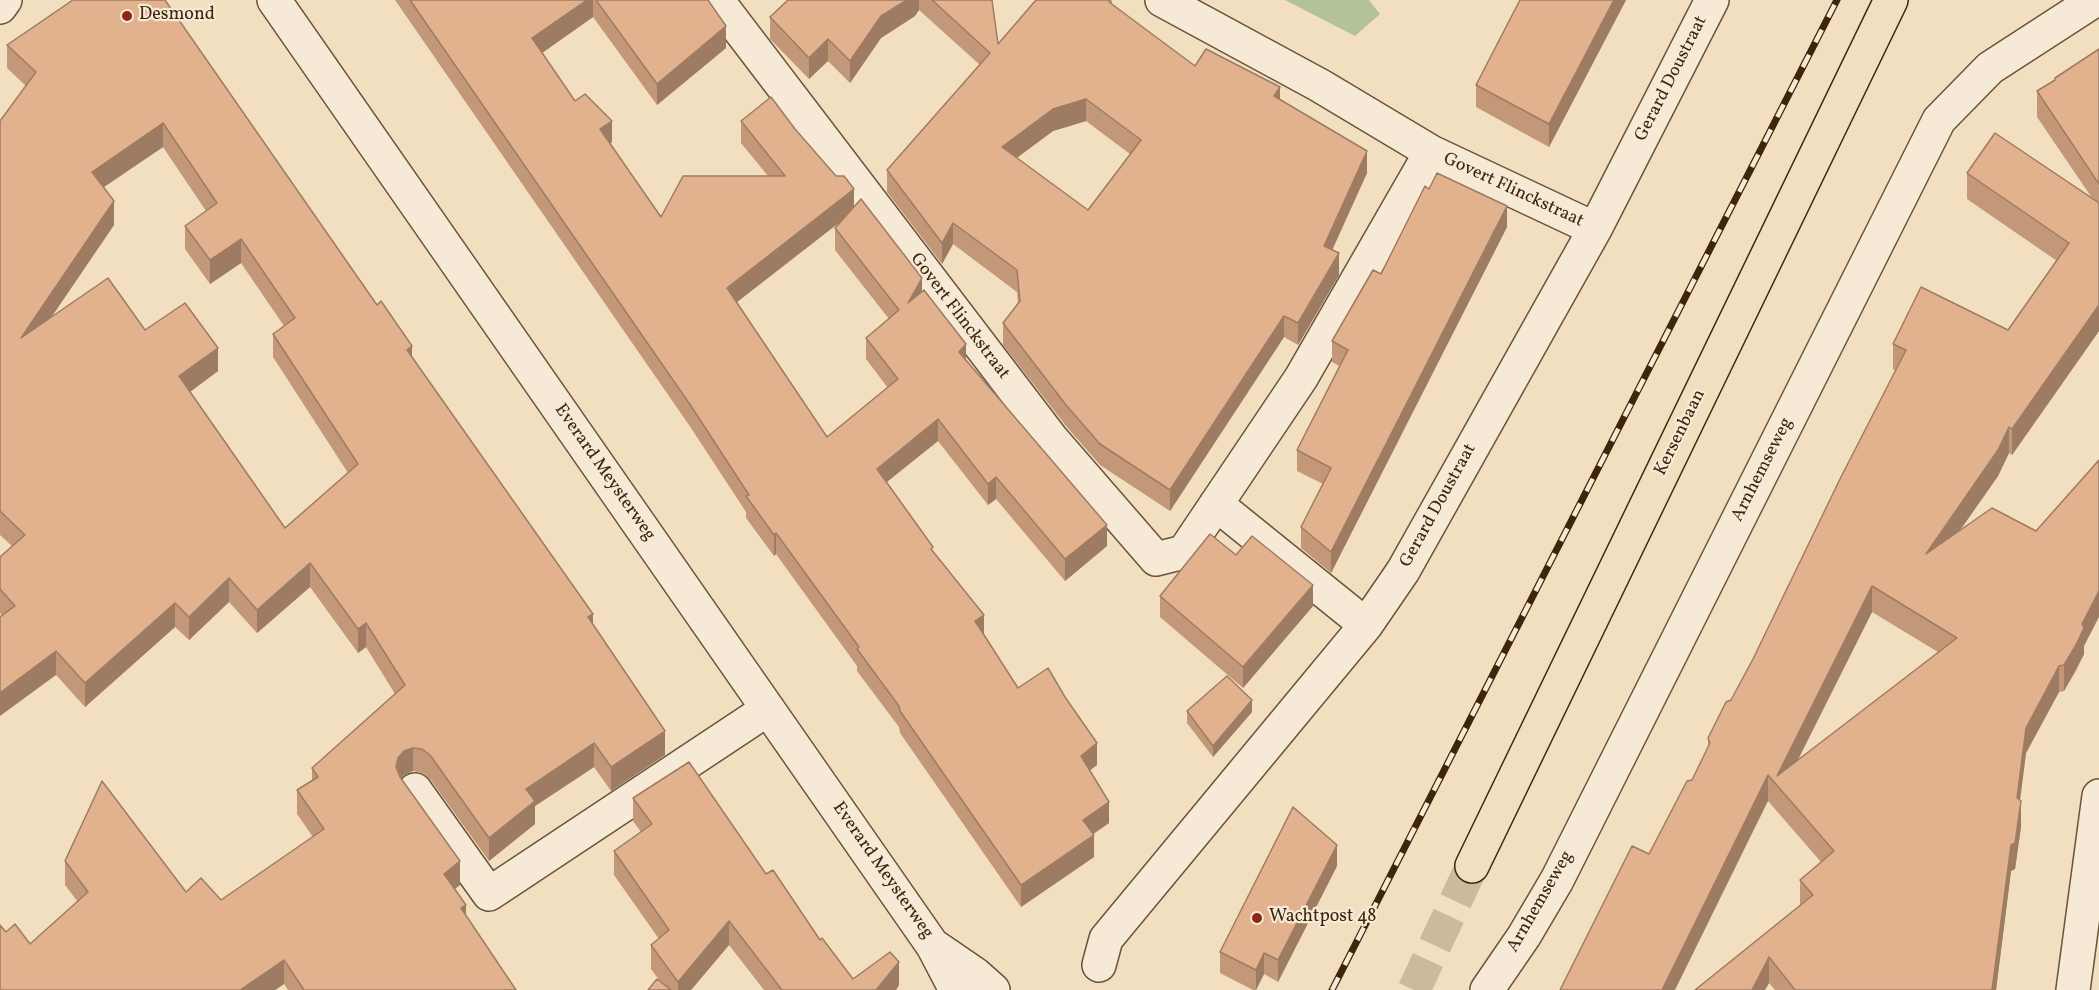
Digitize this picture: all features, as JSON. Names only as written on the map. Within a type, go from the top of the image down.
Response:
[{"type":"main road","name":"Kersenbaan","points":[[1472,866],[1891,0]]},
{"type":"street","points":[[0,7],[5,0]]},
{"type":"street","name":"Everard Meysterweg","points":[[274,0],[933,946],[956,990]]},
{"type":"street","name":"Govert Flinckstraat","points":[[717,0],[1051,438],[1156,559],[1184,552],[1301,378],[1431,152]]},
{"type":"street","name":"Govert Flinckstraat","points":[[1161,0],[1319,85],[1431,152],[1595,229]]},
{"type":"street","name":"Gerard Doustraat","points":[[1099,965],[1106,939],[1366,625],[1403,571],[1595,229],[1712,0]]},
{"type":"street","name":"Arnhemseweg","points":[[1487,990],[1524,936],[1557,880],[1939,120],[1990,69],[2095,0]]},
{"type":"street","points":[[1216,504],[1366,625]]},
{"type":"street","points":[[415,790],[489,894],[768,709]]},
{"type":"street","points":[[2073,990],[2099,796]]},
{"type":"street","name":"Everard Meysterweg","points":[[933,946],[975,974],[993,990]]},
{"type":"green space","points":[[1285,0],[1369,0],[1380,14],[1355,36]]},
{"type":"building","points":[[73,0],[165,0],[377,305],[381,301],[412,346],[407,350],[593,614],[588,617],[665,731],[611,767],[594,743],[526,789],[535,801],[489,838],[430,755],[422,749],[413,748],[404,751],[398,758],[396,767],[400,777],[460,861],[444,874],[466,905],[461,908],[516,990],[304,990],[284,960],[240,990],[0,990],[0,925],[6,932],[15,924],[30,944],[88,892],[65,861],[102,781],[186,892],[201,878],[221,900],[324,829],[297,790],[318,777],[312,768],[405,685],[366,623],[358,629],[310,563],[257,610],[229,578],[189,617],[175,603],[85,683],[56,651],[0,693],[0,617],[15,606],[0,589],[0,557],[25,535],[0,511],[0,121],[36,72],[7,45]],"holes":[[[163,123],[217,203],[185,226],[210,260],[241,239],[295,318],[273,334],[358,464],[285,528],[179,376],[218,348],[185,303],[145,330],[108,278],[21,338],[114,201],[92,172]]]},
{"type":"building","points":[[410,0],[587,0],[532,38],[575,101],[585,94],[612,121],[600,129],[661,217],[683,176],[785,176],[741,121],[771,97],[836,176],[844,176],[854,189],[727,288],[827,437],[898,379],[866,338],[899,310],[835,228],[861,199],[922,278],[908,303],[924,290],[966,344],[959,352],[1107,525],[1065,559],[996,477],[988,484],[938,419],[877,469],[933,547],[931,549],[984,615],[975,621],[1018,688],[1048,668],[1097,743],[1081,756],[1109,802],[1083,820],[1094,835],[1021,885],[900,711],[899,706],[857,649],[859,647],[776,533],[774,535],[746,496],[749,495],[691,406]]},
{"type":"building","points":[[596,0],[708,0],[726,26],[657,84]]},
{"type":"building","points":[[788,0],[907,0],[881,16],[850,61],[828,39],[809,58],[770,17]]},
{"type":"building","points":[[932,0],[992,0],[998,44],[1036,0],[1110,0],[1109,2],[1195,66],[1206,49],[1280,87],[1274,96],[1367,151],[1324,246],[1339,253],[1298,323],[1284,316],[1170,490],[1100,444],[1066,405],[1003,323],[1020,301],[1017,270],[953,223],[942,243],[887,170],[990,53]],"holes":[[[1086,99],[1141,140],[1088,210],[1002,147],[1053,109]]]},
{"type":"building","points":[[1520,0],[1614,0],[1549,124],[1476,85]]},
{"type":"building","points":[[2099,49],[2099,184],[2037,91]]},
{"type":"building","points":[[1995,133],[2099,203],[2099,305],[2012,429],[2009,427],[1998,450],[1926,554],[1992,508],[2036,531],[2099,460],[2099,591],[2082,624],[2084,628],[2076,645],[2064,665],[2059,666],[2026,728],[2017,798],[2021,801],[2015,843],[2011,845],[1992,990],[1795,990],[1769,957],[1752,990],[1695,990],[1813,895],[1800,880],[1834,851],[1768,775],[1662,990],[1560,990],[1632,846],[1649,854],[1687,781],[1692,780],[1710,743],[1708,738],[1726,702],[1731,700],[1753,659],[1840,479],[1906,350],[1893,344],[1921,287],[2008,330],[2069,243],[1967,173]],"holes":[[[1872,586],[1957,638],[1777,776]]]},
{"type":"building","points":[[1437,173],[1507,206],[1331,552],[1301,527],[1331,468],[1297,450],[1348,350],[1332,341],[1373,270],[1381,274],[1425,186],[1429,189]]},
{"type":"building","points":[[1210,534],[1236,555],[1252,536],[1313,585],[1243,667],[1160,596]]},
{"type":"building","points":[[1227,676],[1252,700],[1213,746],[1187,711]]},
{"type":"building","points":[[689,762],[766,874],[773,870],[820,940],[822,938],[853,979],[890,952],[899,962],[876,990],[782,990],[729,921],[678,982],[651,945],[669,930],[614,851],[652,824],[633,798]]},
{"type":"building","points":[[1293,807],[1337,845],[1278,960],[1264,953],[1256,970],[1220,952]]},
{"type":"building","points":[[657,979],[671,990],[648,990]]},
{"type":"tunnel","points":[[1414,990],[1472,866]]},
{"type":"railway","points":[[1332,990],[1837,0]]},
{"type":"place","name":"Desmond","points":[[127,16]]},
{"type":"place","name":"Wachtpost 48","points":[[1257,918]]}]
